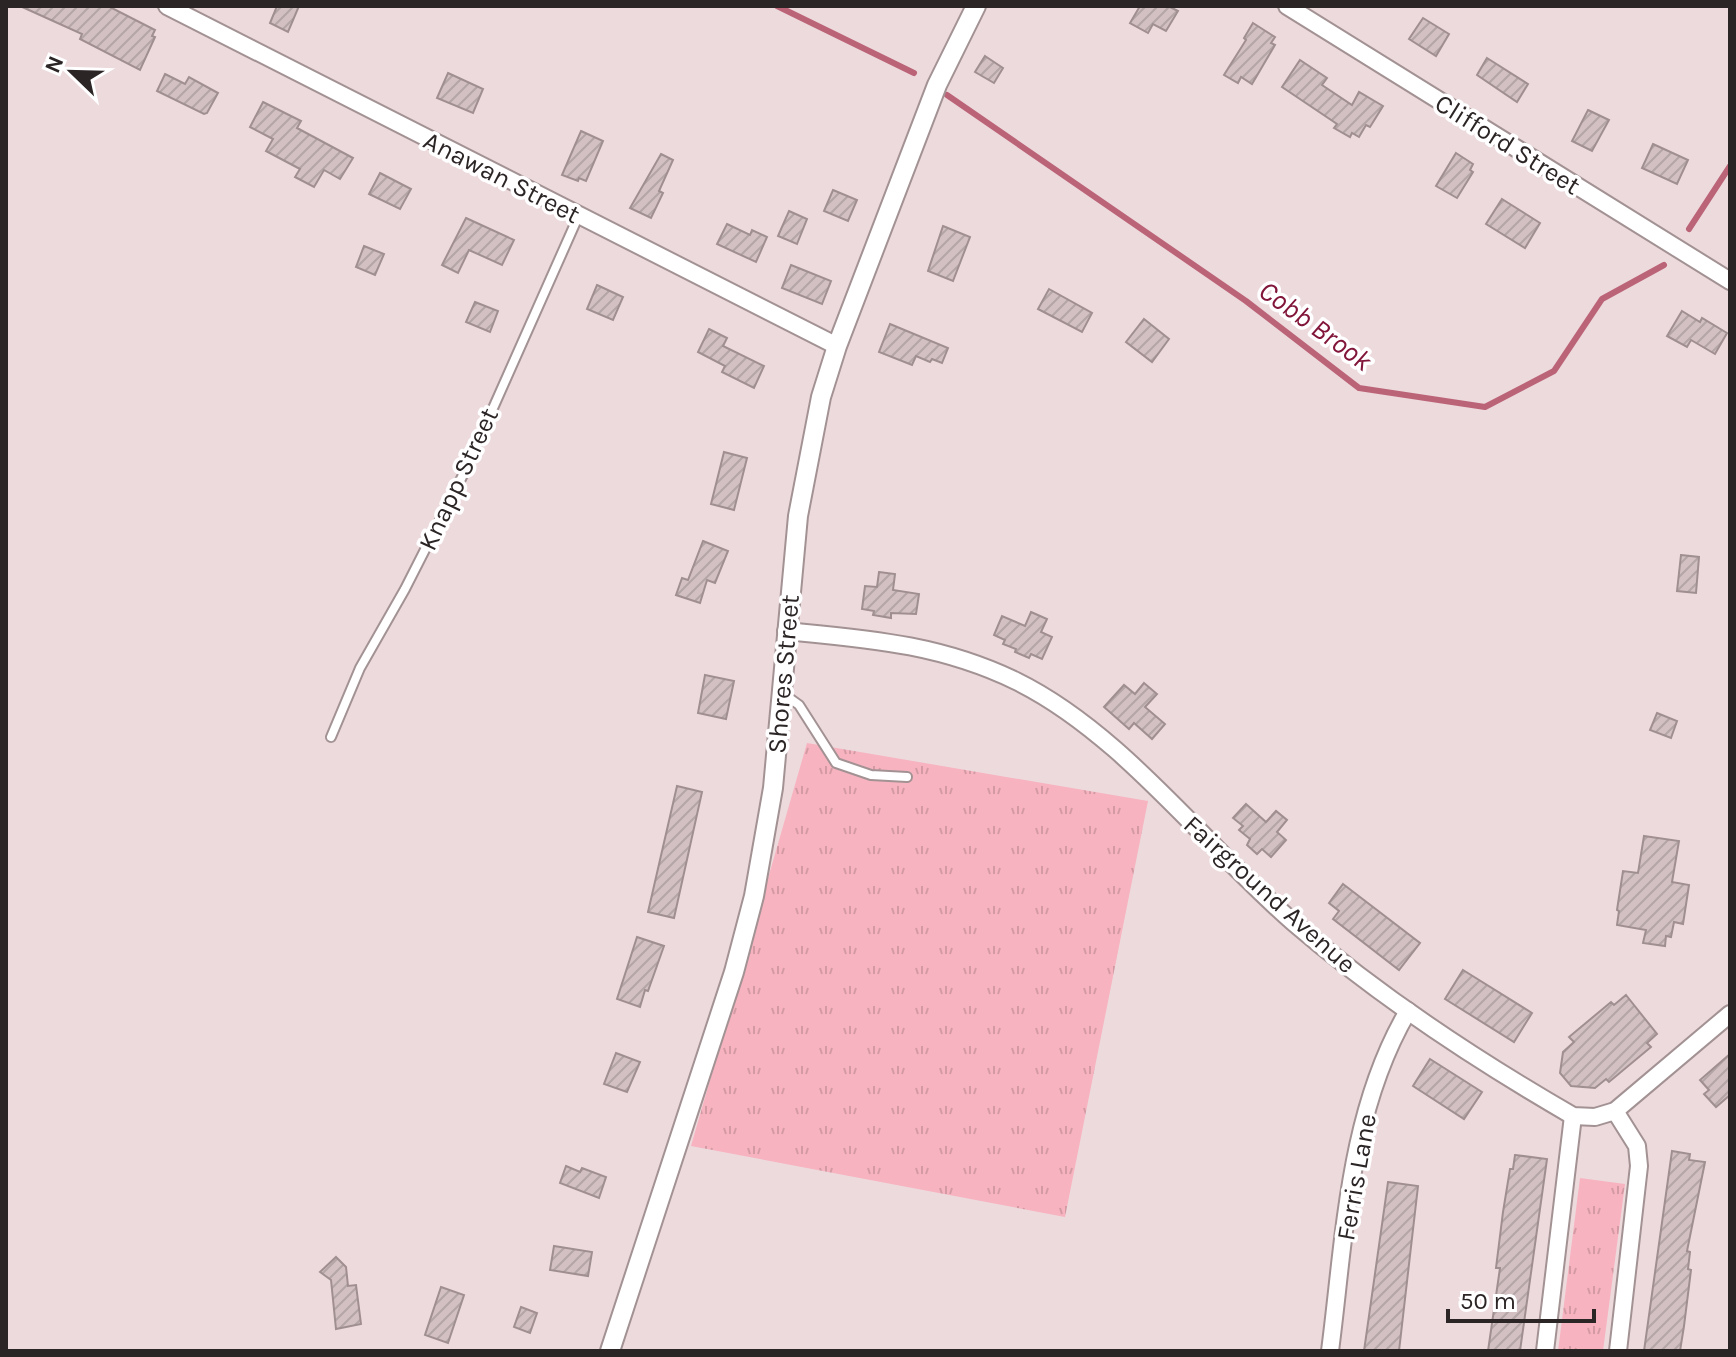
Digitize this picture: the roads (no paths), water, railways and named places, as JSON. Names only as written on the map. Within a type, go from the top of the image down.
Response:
[{"type":"street","name":"Anawan Street","points":[[167,6],[837,346]]},
{"type":"street","name":"Shores Street","points":[[610,1351],[748,921],[773,788],[786,631],[805,469],[814,424],[837,346],[940,75],[976,6]]},
{"type":"street","name":"Clifford Street","points":[[1287,6],[1730,281]]},
{"type":"street","name":"Fairground Avenue","points":[[786,631],[893,642],[938,651],[995,671],[1048,699],[1113,748],[1295,924],[1408,1011],[1573,1116]]},
{"type":"street","name":"Ferris Lane","points":[[1330,1351],[1356,1154],[1382,1062],[1408,1011]]},
{"type":"street","points":[[1545,1351],[1573,1116],[1595,1117],[1615,1111],[1730,1014]]},
{"type":"street","points":[[1615,1111],[1637,1146],[1639,1166],[1618,1351]]},
{"type":"lane","name":"Knapp Street","points":[[331,737],[360,668],[405,589],[466,469],[578,217]]},
{"type":"lane","points":[[781,692],[799,705],[836,763],[871,775],[907,777]]},
{"type":"waterway","name":"Cobb Brook","points":[[777,6],[914,73]]},
{"type":"waterway","name":"Cobb Brook","points":[[947,95],[1246,301],[1359,388],[1485,407],[1554,371],[1602,299],[1664,265]]},
{"type":"waterway","name":"Cobb Brook","points":[[1689,229],[1730,166]]}]
